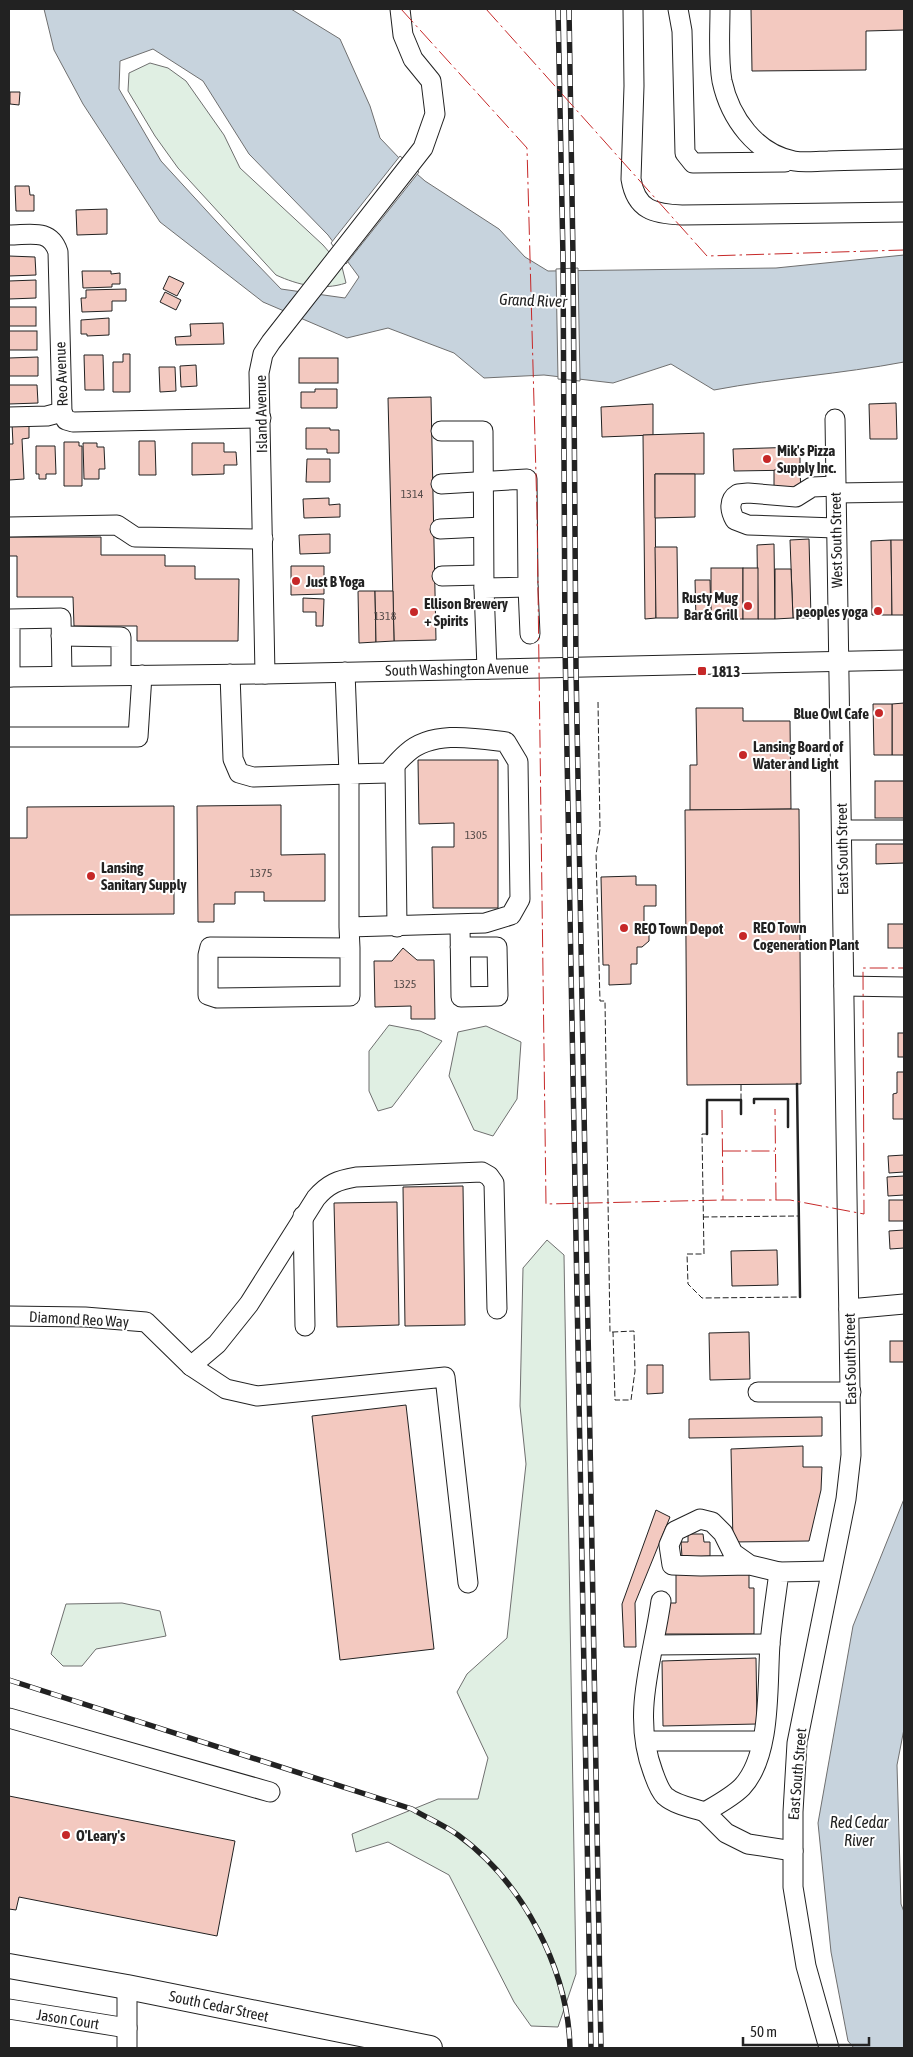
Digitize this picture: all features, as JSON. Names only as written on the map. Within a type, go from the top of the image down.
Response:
[{"type":"main road","name":"South Cedar Street","points":[[9,1966],[126,1987],[430,2048]]},
{"type":"street","name":"Island Avenue","points":[[265,674],[259,373],[263,354],[271,342],[423,148],[435,114],[432,81],[413,59],[403,35],[400,9]]},
{"type":"street","points":[[633,9],[632,179],[635,194],[650,211],[682,215],[904,212]]},
{"type":"street","points":[[678,9],[682,31],[685,153],[693,162],[904,159]]},
{"type":"street","points":[[720,9],[722,80],[733,110],[743,127],[758,145],[774,155],[796,162]]},
{"type":"street","name":"Reo Avenue","points":[[9,235],[42,235],[49,237],[55,242],[58,252],[62,412],[66,420],[73,422],[261,418]]},
{"type":"street","points":[[9,417],[47,416],[62,412]]},
{"type":"street","name":"West South Street","points":[[835,419],[838,661]]},
{"type":"street","points":[[441,431],[483,431],[483,527],[487,669]]},
{"type":"street","points":[[441,484],[527,478],[530,634]]},
{"type":"street","points":[[836,528],[748,525],[735,520],[731,506],[734,496],[742,493],[796,497],[812,487],[836,490],[904,492]]},
{"type":"street","points":[[9,526],[117,525],[135,537],[263,539]]},
{"type":"street","points":[[440,529],[483,527]]},
{"type":"street","points":[[442,576],[528,588]]},
{"type":"street","points":[[10,677],[10,619],[61,618],[62,676]]},
{"type":"street","points":[[61,636],[121,637],[121,675]]},
{"type":"street","name":"South Washington Avenue","points":[[10,677],[265,674],[904,660]]},
{"type":"street","name":"East South Street","points":[[829,2048],[806,1966],[793,1887],[793,1812],[797,1744],[846,1499],[851,1455],[838,661]]},
{"type":"street","points":[[345,672],[349,774],[350,927],[350,948],[350,996],[217,998],[208,995],[208,954],[210,948],[350,948]]},
{"type":"street","points":[[230,674],[233,759],[239,773],[253,777],[388,773],[408,752],[429,740],[474,738],[506,742],[518,762],[520,900],[511,915],[485,923],[460,925],[350,927]]},
{"type":"street","points":[[9,737],[138,736],[142,675]]},
{"type":"street","points":[[395,766],[397,927]]},
{"type":"street","points":[[842,830],[904,830]]},
{"type":"street","points":[[460,925],[460,947]]},
{"type":"street","points":[[844,986],[904,987]]},
{"type":"street","points":[[191,1366],[216,1344],[239,1317],[324,1188],[336,1181],[356,1177],[482,1172],[489,1176],[494,1183],[497,1309]]},
{"type":"street","points":[[304,1216],[305,1326]]},
{"type":"street","points":[[849,1308],[904,1304]]},
{"type":"street","name":"Diamond Reo Way","points":[[9,1316],[85,1317],[146,1322],[191,1366],[226,1390],[257,1396],[445,1377],[468,1583]]},
{"type":"street","points":[[758,1392],[851,1392]]},
{"type":"street","points":[[750,1565],[779,1572],[831,1571]]},
{"type":"street","points":[[704,1812],[743,1786],[759,1758],[769,1684],[770,1644],[779,1572]]},
{"type":"street","points":[[661,1601],[654,1645],[646,1677],[643,1725],[649,1762],[658,1784],[665,1796],[704,1812],[726,1833],[748,1844],[793,1851]]},
{"type":"street","points":[[654,1645],[770,1644]]},
{"type":"street","points":[[9,1718],[270,1792]]},
{"type":"street","points":[[646,1741],[762,1741]]},
{"type":"street","points":[[126,1987],[127,2048]]},
{"type":"street","name":"Jason Court","points":[[9,2009],[127,2028]]},
{"type":"green space","points":[[150,63],[168,68],[186,81],[224,135],[240,168],[323,245],[342,267],[346,283],[328,287],[310,286],[276,275],[178,168],[155,136],[128,91],[129,73]]},
{"type":"green space","points":[[389,1025],[420,1031],[442,1041],[392,1107],[378,1111],[369,1091],[369,1051]]},
{"type":"green space","points":[[486,1026],[521,1042],[517,1099],[493,1136],[474,1130],[449,1076],[458,1032]]},
{"type":"green space","points":[[547,1240],[564,1255],[576,1974],[558,2027],[531,2026],[514,2002],[449,1875],[388,1842],[356,1852],[352,1834],[438,1799],[478,1799],[488,1758],[457,1692],[467,1674],[507,1638],[526,1464],[520,1406],[523,1268]]},
{"type":"green space","points":[[122,1603],[160,1611],[166,1636],[96,1649],[82,1666],[63,1666],[51,1654],[66,1604]]},
{"type":"water","name":"Grand River","points":[[44,9],[291,9],[340,39],[370,106],[380,138],[401,160],[425,181],[499,229],[525,257],[548,271],[776,268],[904,255],[904,362],[714,390],[671,364],[613,383],[544,375],[484,378],[454,353],[388,328],[347,338],[263,302],[160,222],[83,104],[54,50]],"holes":[[[153,49],[203,81],[249,154],[328,235],[359,277],[345,298],[281,289],[227,233],[161,161],[119,89],[120,61]]]},
{"type":"water","name":"Red Cedar River","points":[[904,1499],[904,1729],[897,1765],[901,1904],[904,1912],[904,2048],[854,2048],[848,2041],[831,1952],[818,1823],[853,1626]]},
{"type":"pier","points":[[400,156],[419,172],[346,264],[331,243]]},
{"type":"pier","points":[[578,268],[580,381],[558,379],[556,269]]},
{"type":"building","points":[[751,9],[904,9],[904,30],[866,31],[866,70],[752,71]]},
{"type":"building","points":[[10,92],[20,92],[19,105],[10,104]]},
{"type":"building","points":[[15,186],[29,186],[30,195],[34,195],[34,211],[16,211]]},
{"type":"building","points":[[107,209],[107,234],[77,235],[76,210]]},
{"type":"building","points":[[9,256],[35,257],[36,275],[9,276]]},
{"type":"building","points":[[82,271],[111,271],[111,274],[120,273],[120,284],[112,284],[112,287],[83,288]]},
{"type":"building","points":[[169,276],[184,283],[177,296],[163,289]]},
{"type":"building","points":[[36,280],[36,298],[9,299],[9,281]]},
{"type":"building","points":[[126,289],[126,301],[112,301],[112,311],[82,312],[81,298],[86,298],[86,290]]},
{"type":"building","points":[[165,292],[181,300],[176,310],[160,302]]},
{"type":"building","points":[[9,307],[36,307],[36,326],[9,326]]},
{"type":"building","points":[[109,318],[109,335],[87,336],[87,334],[81,334],[81,320]]},
{"type":"building","points":[[223,323],[224,344],[176,345],[175,337],[191,336],[190,324]]},
{"type":"building","points":[[9,331],[37,331],[37,350],[9,350]]},
{"type":"building","points":[[123,354],[130,354],[130,392],[113,392],[113,362],[123,362]]},
{"type":"building","points":[[84,355],[103,355],[104,390],[85,390]]},
{"type":"building","points":[[38,357],[38,376],[9,376],[9,358]]},
{"type":"building","points":[[299,358],[338,358],[338,383],[299,383]]},
{"type":"building","points":[[196,365],[197,386],[181,387],[180,366]]},
{"type":"building","points":[[159,367],[175,367],[176,391],[160,392]]},
{"type":"building","points":[[9,385],[37,385],[38,403],[9,404]]},
{"type":"building","points":[[315,389],[337,389],[337,408],[301,408],[301,392],[315,392]]},
{"type":"building","points":[[431,397],[436,640],[394,641],[388,398]]},
{"type":"building","points":[[896,403],[897,439],[870,439],[869,404]]},
{"type":"building","points":[[653,404],[653,435],[602,437],[601,407]]},
{"type":"building","points":[[29,423],[29,438],[22,439],[24,479],[9,480],[9,444],[13,444],[12,424]]},
{"type":"building","points":[[306,428],[339,430],[339,453],[327,453],[327,449],[306,449]]},
{"type":"building","points":[[704,433],[704,474],[655,474],[656,618],[645,619],[643,435]]},
{"type":"building","points":[[139,441],[155,441],[156,475],[139,475]]},
{"type":"building","points":[[64,442],[79,442],[79,446],[82,446],[82,486],[64,486]]},
{"type":"building","points":[[83,443],[97,443],[97,447],[104,447],[105,469],[99,469],[99,479],[84,479]]},
{"type":"building","points":[[192,443],[224,443],[224,452],[236,452],[237,465],[224,465],[224,474],[192,475]]},
{"type":"building","points":[[36,446],[55,446],[56,474],[46,474],[46,479],[39,479],[39,474],[36,474]]},
{"type":"building","name":"Mik's Pizza Supply Inc.","points":[[800,447],[800,470],[734,471],[733,449]]},
{"type":"building","points":[[307,459],[330,459],[330,482],[306,482]]},
{"type":"building","points":[[774,470],[800,470],[801,493],[774,493]]},
{"type":"building","points":[[655,474],[695,474],[695,517],[655,518]]},
{"type":"building","points":[[329,498],[329,505],[340,504],[340,517],[304,518],[303,499]]},
{"type":"building","points":[[330,534],[330,553],[300,554],[299,535]]},
{"type":"building","points":[[9,537],[101,537],[101,555],[165,555],[165,566],[195,566],[195,579],[239,579],[238,641],[137,641],[137,626],[74,626],[73,597],[17,597],[17,556],[9,556]]},
{"type":"building","points":[[809,539],[811,618],[793,618],[790,540]]},
{"type":"building","points":[[891,540],[892,615],[872,615],[871,541]]},
{"type":"building","points":[[891,540],[904,540],[904,615],[892,615]]},
{"type":"building","points":[[774,544],[775,619],[758,619],[757,545]]},
{"type":"building","points":[[655,547],[677,547],[678,618],[656,618]]},
{"type":"building","points":[[291,566],[324,566],[324,594],[291,595]]},
{"type":"building","points":[[711,568],[743,568],[743,619],[711,619]]},
{"type":"building","points":[[743,568],[758,568],[758,619],[743,619]]},
{"type":"building","points":[[775,569],[791,569],[793,618],[775,619]]},
{"type":"building","points":[[695,580],[710,580],[711,619],[696,620]]},
{"type":"building","points":[[358,591],[375,591],[376,642],[359,643]]},
{"type":"building","points":[[375,591],[393,591],[394,641],[376,642]]},
{"type":"building","points":[[303,598],[324,599],[323,626],[316,626],[316,612],[303,612]]},
{"type":"building","points":[[904,703],[904,755],[892,755],[892,704]]},
{"type":"building","points":[[873,704],[892,704],[892,755],[874,755]]},
{"type":"building","name":"Lansing Board of Water and Light","points":[[696,708],[743,708],[743,721],[790,721],[791,809],[690,810],[690,765],[697,765]]},
{"type":"building","points":[[418,760],[498,760],[498,908],[433,908],[432,847],[454,847],[454,823],[419,824]]},
{"type":"building","points":[[875,781],[904,781],[904,818],[875,818]]},
{"type":"building","points":[[281,805],[281,855],[325,854],[325,901],[264,901],[264,892],[235,892],[235,904],[214,904],[214,922],[198,922],[197,806]]},
{"type":"building","name":"Lansing Sanitary Supply","points":[[174,806],[174,914],[9,915],[9,838],[27,838],[27,807]]},
{"type":"building","name":"REO Town Cogeneration Plant","points":[[799,809],[801,1084],[687,1085],[685,810]]},
{"type":"building","points":[[876,844],[904,844],[904,863],[876,864]]},
{"type":"building","name":"REO Town Depot","points":[[636,876],[636,885],[656,885],[656,906],[644,906],[644,925],[649,932],[649,941],[642,947],[637,947],[637,964],[631,964],[631,984],[609,985],[609,965],[603,965],[601,877]]},
{"type":"building","points":[[888,924],[904,924],[904,948],[888,948]]},
{"type":"building","points":[[403,948],[417,960],[434,960],[435,1019],[411,1019],[411,1006],[375,1007],[374,961],[392,961]]},
{"type":"building","points":[[898,1033],[904,1033],[904,1057],[898,1057]]},
{"type":"building","points":[[897,1072],[904,1072],[904,1119],[893,1119],[893,1094],[897,1093]]},
{"type":"building","points":[[904,1155],[904,1172],[889,1173],[888,1156]]},
{"type":"building","points":[[904,1176],[904,1195],[888,1196],[887,1177]]},
{"type":"building","points":[[463,1186],[465,1325],[405,1326],[403,1187]]},
{"type":"building","points":[[889,1200],[904,1200],[904,1221],[889,1221]]},
{"type":"building","points":[[397,1202],[399,1325],[337,1327],[334,1203]]},
{"type":"building","points":[[904,1230],[904,1248],[890,1249],[889,1231]]},
{"type":"building","points":[[777,1250],[778,1285],[732,1286],[731,1251]]},
{"type":"building","points":[[749,1332],[750,1379],[710,1380],[709,1333]]},
{"type":"building","points":[[890,1341],[904,1341],[904,1362],[890,1362]]},
{"type":"building","points":[[647,1365],[663,1365],[663,1393],[647,1394]]},
{"type":"building","points":[[406,1405],[434,1649],[340,1660],[312,1416]]},
{"type":"building","points":[[822,1417],[822,1436],[689,1438],[689,1419]]},
{"type":"building","points":[[803,1446],[803,1467],[822,1467],[821,1490],[809,1541],[733,1542],[731,1449]]},
{"type":"building","points":[[656,1510],[670,1517],[635,1603],[636,1647],[624,1647],[622,1604]]},
{"type":"building","points":[[688,1534],[703,1534],[704,1542],[710,1542],[710,1556],[682,1557],[681,1542],[688,1542]]},
{"type":"building","points":[[749,1572],[749,1588],[754,1588],[754,1634],[665,1634],[665,1603],[676,1603],[676,1573]]},
{"type":"building","points":[[756,1658],[757,1724],[663,1726],[662,1661]]},
{"type":"building","points":[[9,1796],[235,1841],[217,1936],[19,1897],[16,1910],[9,1909]]},
{"type":"railway","points":[[558,9],[563,257],[565,645],[591,2048]]},
{"type":"railway","points":[[569,9],[576,667],[601,2048]]},
{"type":"railway","points":[[9,1680],[412,1809],[453,1831],[481,1854],[503,1877],[538,1930],[551,1958],[561,1988],[570,2048]]},
{"type":"fence","points":[[598,702],[600,829],[596,855],[600,1001],[605,1001],[610,1332],[613,1332],[615,1400],[631,1400],[635,1371],[634,1331],[613,1332]]},
{"type":"fence","points":[[741,1085],[741,1100]]},
{"type":"fence","points":[[707,1134],[702,1134],[704,1254],[687,1254],[688,1284],[702,1298],[800,1297]]},
{"type":"fence","points":[[703,1217],[798,1216]]},
{"type":"wall","points":[[797,1084],[800,1297]]},
{"type":"wall","points":[[754,1103],[754,1099],[788,1099],[788,1127]]},
{"type":"wall","points":[[707,1134],[707,1100],[741,1100],[741,1114]]},
{"type":"power","points":[[401,9],[527,148],[537,512],[546,1204],[723,1200]]},
{"type":"power","points":[[486,9],[707,256],[904,250]]},
{"type":"power","points":[[776,1200],[790,1200],[864,1214],[863,968],[904,968]]},
{"type":"power","points":[[722,1110],[723,1200],[776,1200],[775,1109]]},
{"type":"power","points":[[723,1151],[775,1151]]},
{"type":"place","name":"Mik's Pizza Supply Inc.","points":[[767,459]]},
{"type":"place","name":"Just B Yoga","points":[[296,581]]},
{"type":"place","name":"Rusty Mug Bar & Grill","points":[[748,606]]},
{"type":"place","name":"peoples yoga","points":[[878,611]]},
{"type":"place","name":"Ellison Brewery + Spirits","points":[[414,612]]},
{"type":"place","name":"1813","points":[[702,671]]},
{"type":"place","name":"Blue Owl Cafe","points":[[879,713]]},
{"type":"place","name":"Lansing Board of Water and Light","points":[[743,755]]},
{"type":"place","name":"Lansing Sanitary Supply","points":[[91,876]]},
{"type":"place","name":"REO Town Depot","points":[[624,928]]},
{"type":"place","name":"REO Town Cogeneration Plant","points":[[743,936]]},
{"type":"place","name":"O'Leary's","points":[[66,1835]]}]
